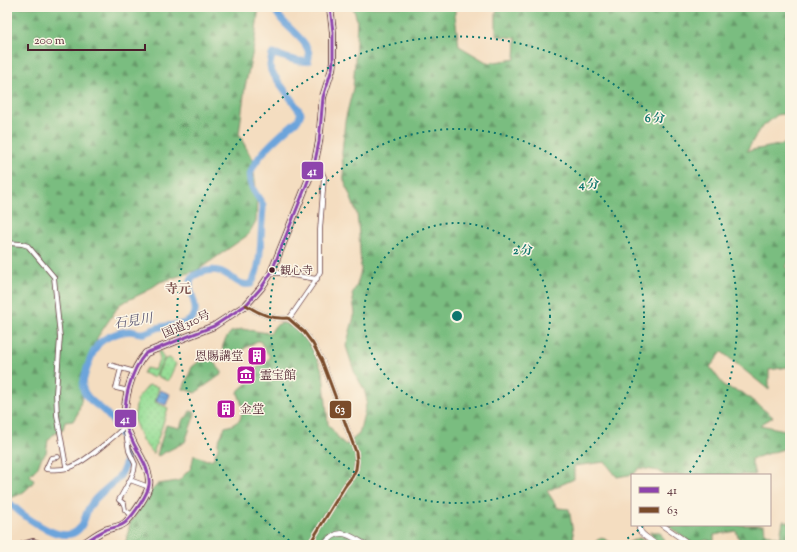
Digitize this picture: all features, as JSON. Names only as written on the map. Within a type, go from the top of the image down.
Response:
[{"type":"highway","name":"国道310号","points":[[149,486],[149,477],[145,465],[124,428],[129,391],[135,372],[140,360],[146,353],[210,328],[246,305],[271,274],[314,166],[319,142],[323,97],[334,60],[330,7]]},
{"type":"highway","points":[[81,545],[104,530],[123,525],[132,515],[149,486]]},
{"type":"highway","points":[[23,545],[33,542],[42,545]]},
{"type":"main road","points":[[246,305],[254,311],[273,317],[288,318],[304,332],[313,344],[356,452],[358,461],[352,477],[309,545]]},
{"type":"main road","points":[[639,526],[639,530],[642,534],[656,545]]},
{"type":"main road","points":[[663,526],[690,545]]},
{"type":"main road","points":[[324,545],[330,537],[336,533],[346,533],[366,545]]},
{"type":"street","points":[[288,318],[291,316],[317,279],[321,267],[320,230],[324,178],[323,172],[314,166]]},
{"type":"street","points":[[7,243],[28,246],[54,277],[60,337],[56,393],[57,415],[66,466],[69,468]]},
{"type":"street","points":[[271,274],[279,272],[317,279]]},
{"type":"street","points":[[110,365],[135,372]]},
{"type":"street","points":[[121,368],[116,388],[129,391]]},
{"type":"street","points":[[58,457],[51,458],[46,470],[69,468],[73,466],[94,452],[124,428]]},
{"type":"street","points":[[124,428],[129,451],[135,464],[134,471],[119,500],[124,504],[125,510],[132,515]]},
{"type":"street","points":[[130,480],[149,486]]},
{"type":"street","points":[[695,545],[708,543],[717,545]]},
{"type":"green space","points":[[7,7],[259,7],[254,46],[245,87],[239,134],[252,159],[257,195],[256,221],[248,235],[198,270],[160,282],[147,291],[120,304],[97,338],[78,413],[73,421],[65,422],[63,429],[54,434],[48,440],[46,453],[41,459],[38,467],[30,475],[34,481],[31,485],[22,493],[7,499]]},
{"type":"green space","points":[[353,7],[455,7],[459,46],[488,63],[515,59],[516,38],[496,36],[496,14],[498,7],[790,7],[790,113],[777,115],[759,130],[747,151],[790,143],[790,257],[786,268],[790,268],[790,368],[769,370],[769,390],[722,352],[710,367],[725,387],[743,393],[773,417],[760,425],[790,431],[790,447],[751,459],[755,474],[663,474],[659,471],[639,468],[634,474],[617,477],[605,462],[574,466],[574,479],[547,491],[558,508],[569,509],[575,545],[125,545],[130,523],[150,492],[158,484],[178,481],[191,468],[194,455],[207,460],[213,459],[218,448],[218,442],[225,427],[240,420],[243,408],[238,393],[239,390],[254,377],[257,368],[270,357],[260,341],[257,341],[228,358],[223,352],[223,345],[231,332],[242,329],[268,333],[271,332],[275,326],[281,323],[289,324],[298,330],[311,346],[323,372],[328,424],[340,440],[346,445],[359,434],[367,401],[364,389],[355,374],[346,346],[355,313],[352,294],[357,285],[361,270],[359,234],[357,214],[344,180],[342,153],[345,121],[353,88],[357,20]]},
{"type":"green space","points":[[160,351],[164,359],[154,378],[143,373],[146,368],[154,370],[160,359],[158,352]]},
{"type":"green space","points":[[205,357],[209,357],[222,372],[222,374],[195,393],[183,389],[192,367]]},
{"type":"green space","points":[[170,358],[176,364],[168,381],[156,376],[165,359]]},
{"type":"green space","points":[[149,385],[159,387],[155,402],[168,408],[153,454],[142,440],[134,420],[137,399]]},
{"type":"green space","points":[[190,411],[195,412],[195,414],[185,442],[158,456],[157,455],[166,425],[180,428],[183,419],[187,417]]},
{"type":"green space","points":[[783,521],[790,522],[790,545],[769,543],[769,545],[741,545],[736,531],[714,535],[714,542],[707,540],[692,544],[668,526],[764,526],[765,533],[780,538]]},
{"type":"green space","points":[[650,532],[660,532],[666,545],[656,545]]},
{"type":"green space","points":[[601,537],[615,545],[592,545]]},
{"type":"green space","points":[[639,538],[653,545],[623,545]]},
{"type":"water","points":[[160,390],[170,394],[166,405],[156,401]]},
{"type":"waterway","name":"石見川","points":[[7,502],[21,513],[49,530],[65,535],[72,534],[78,530],[94,500],[119,477],[125,465],[126,458],[126,450],[122,436],[118,429],[104,411],[84,393],[83,381],[97,345],[110,336],[120,333],[129,331],[144,333],[164,326],[185,323],[192,318],[195,312],[190,283],[192,278],[199,273],[209,270],[217,271],[245,284],[251,284],[255,277],[258,268],[263,205],[253,190],[250,181],[251,173],[260,156],[276,139],[298,120],[301,113],[271,71],[270,65],[272,55],[294,60],[308,61],[309,54],[302,40],[277,14],[275,7]]},
{"type":"transit line","name":"41","points":[[81,545],[96,535],[125,523],[137,509],[148,489],[148,474],[127,429],[125,416],[125,406],[129,387],[132,377],[141,360],[146,353],[214,326],[246,305],[261,288],[271,273],[314,166],[319,142],[323,97],[333,61],[333,32],[330,7]]},
{"type":"transit line","name":"63","points":[[246,305],[266,315],[277,318],[288,318],[304,332],[313,344],[322,361],[356,452],[356,469],[352,477],[309,545]]},
{"type":"place","name":"観心寺","points":[[272,270]]},
{"type":"place","name":"恩賜講堂","points":[[257,356]]},
{"type":"place","name":"霊宝館","points":[[246,375]]},
{"type":"place","name":"金堂","points":[[226,409]]},
{"type":"district","name":"寺元","points":[[178,288]]}]
